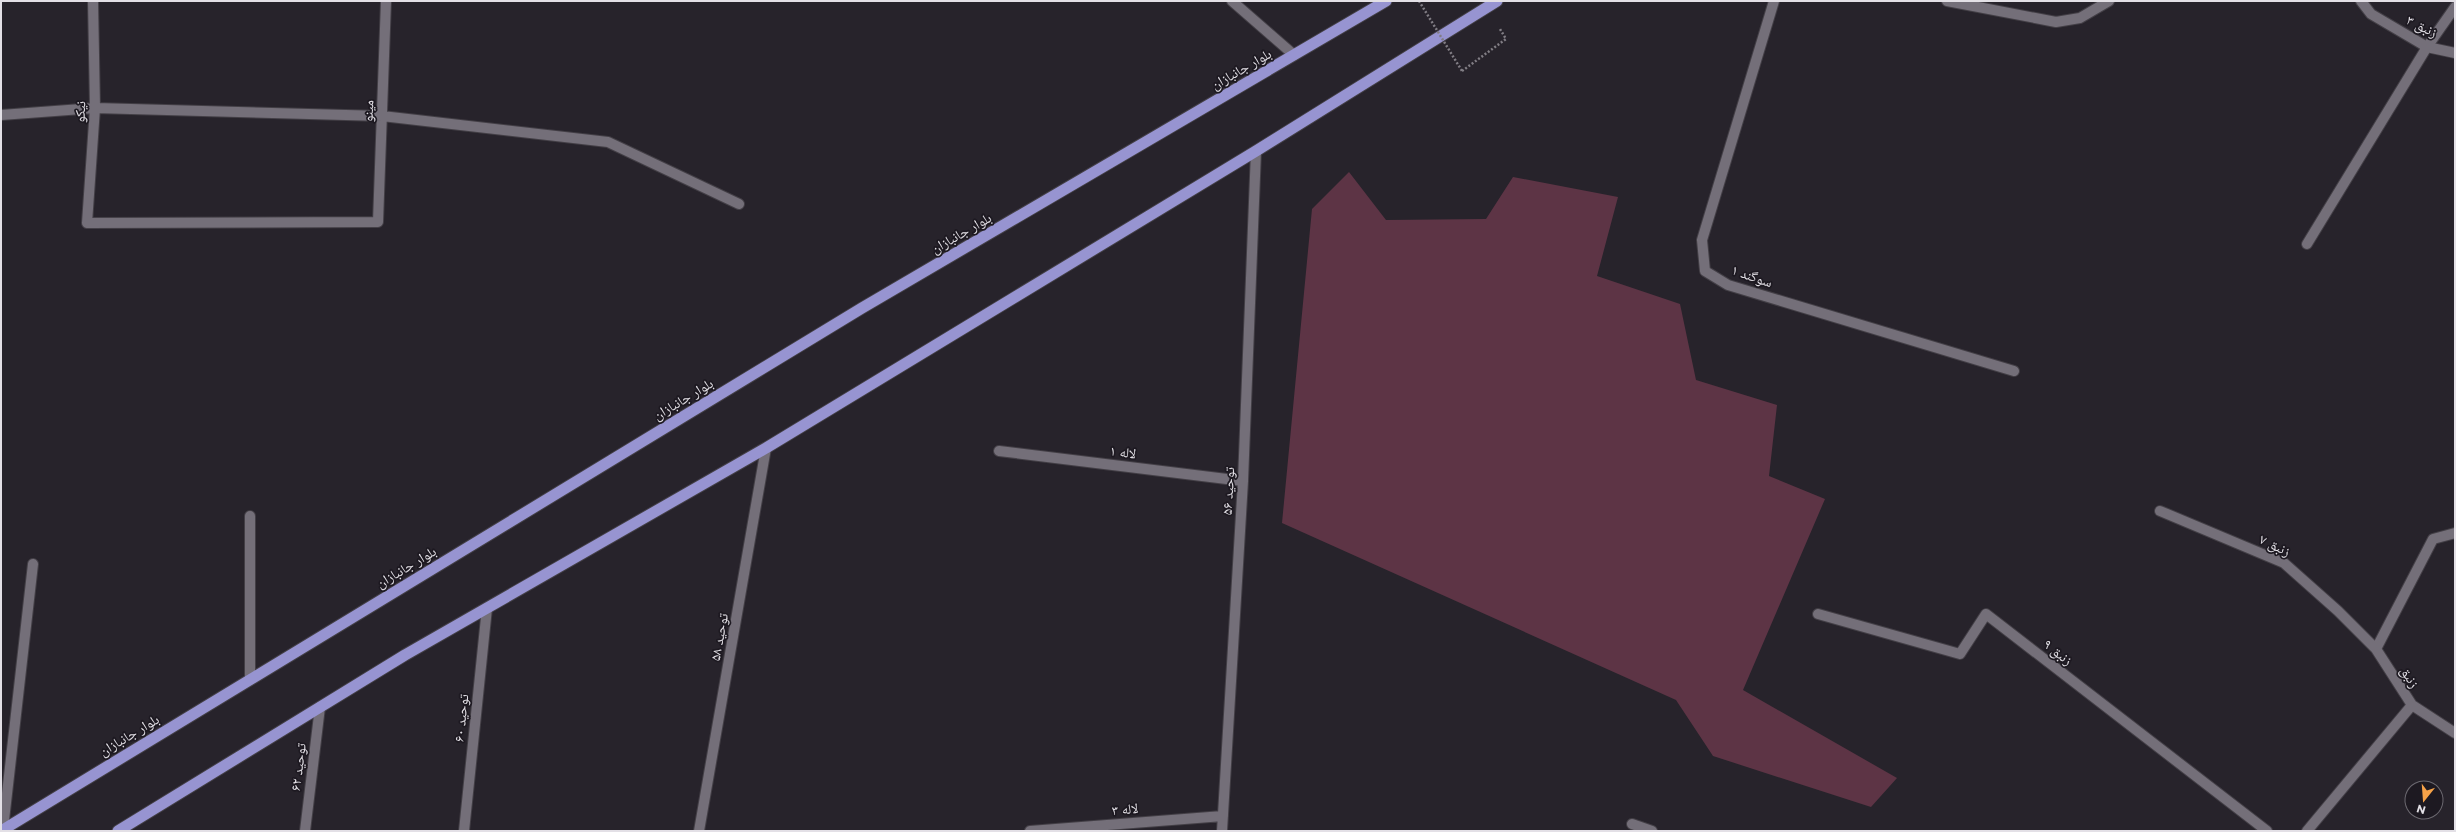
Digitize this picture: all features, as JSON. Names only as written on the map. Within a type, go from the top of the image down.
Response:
[{"type":"highway","name":"بلوار جانبازان","points":[[2,830],[862,308],[1386,1]]},
{"type":"highway","points":[[118,831],[320,707],[487,608],[766,448],[1256,151],[1497,1]]},
{"type":"street","name":"نیکو","points":[[94,1],[95,108],[87,223],[378,222]]},
{"type":"street","name":"مینو","points":[[378,222],[386,1]]},
{"type":"street","points":[[1232,1],[1294,55]]},
{"type":"street","name":"سوگند ۱","points":[[1774,1],[1702,240],[1705,271],[1728,285],[2014,371]]},
{"type":"street","points":[[1947,1],[2056,22],[2080,18],[2109,1]]},
{"type":"street","name":"زنبق ۳","points":[[2361,1],[2371,14],[2427,47],[2455,53]]},
{"type":"street","points":[[2307,244],[2427,47],[2455,7]]},
{"type":"street","points":[[1,115],[95,108],[382,116],[608,142],[739,204]]},
{"type":"street","name":"توحید ۵۶","points":[[1222,831],[1243,481],[1256,151]]},
{"type":"street","name":"توحید ۵۸","points":[[700,831],[766,448]]},
{"type":"street","name":"لاله ۱","points":[[999,450],[1243,481]]},
{"type":"street","name":"زنبق ۷","points":[[2160,511],[2284,563],[2338,610],[2376,649]]},
{"type":"street","points":[[250,516],[250,680]]},
{"type":"street","points":[[2376,649],[2433,539],[2455,533]]},
{"type":"street","points":[[2,830],[32,564]]},
{"type":"street","name":"توحید ۶۰","points":[[464,831],[487,608]]},
{"type":"street","name":"زنبق ۹","points":[[1818,614],[1960,654],[1986,614],[2267,831]]},
{"type":"street","name":"زنبق","points":[[2307,831],[2412,705],[2376,649]]},
{"type":"street","points":[[2412,705],[2455,733]]},
{"type":"street","name":"توحید ۶۲","points":[[305,831],[320,707]]},
{"type":"street","name":"لاله ۳","points":[[1030,831],[1223,816]]},
{"type":"street","points":[[1632,824],[1652,831]]},
{"type":"path","points":[[1420,1],[1462,71],[1506,39]]},
{"type":"shaded area","points":[[1349,172],[1386,220],[1486,219],[1513,177],[1618,197],[1597,276],[1680,304],[1696,380],[1777,405],[1769,476],[1825,499],[1743,690],[1897,778],[1871,807],[1713,756],[1676,700],[1282,523],[1312,209]]}]
